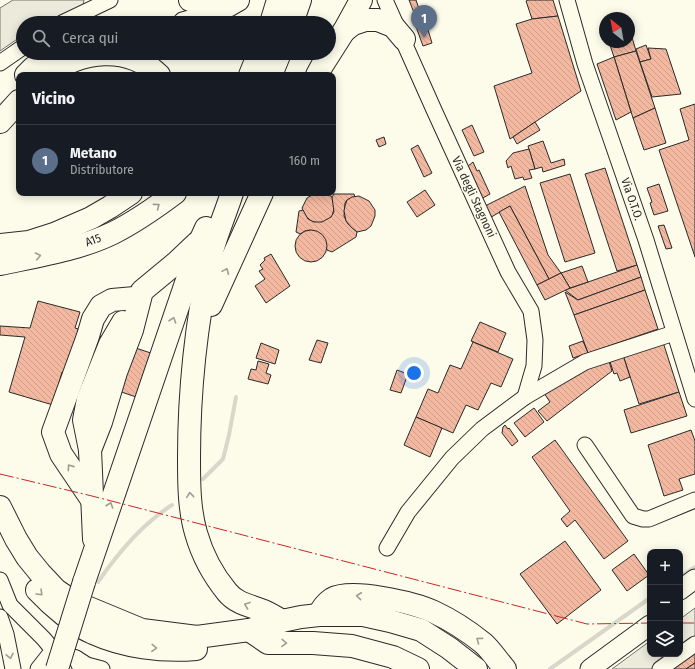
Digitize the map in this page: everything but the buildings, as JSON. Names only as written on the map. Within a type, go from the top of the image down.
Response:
[{"type":"highway","points":[[190,0],[212,6],[235,2]]},
{"type":"highway","points":[[273,16],[278,0]]},
{"type":"highway","points":[[295,16],[300,0]]},
{"type":"highway","points":[[336,44],[360,0]]},
{"type":"highway","points":[[210,16],[235,2]]},
{"type":"highway","points":[[344,31],[353,24],[365,20],[378,20],[393,26],[404,39]]},
{"type":"highway","points":[[29,72],[45,60]]},
{"type":"highway","points":[[54,72],[78,60]]},
{"type":"highway","points":[[138,60],[156,72]]},
{"type":"highway","points":[[251,72],[256,60]]},
{"type":"highway","points":[[272,72],[277,60]]},
{"type":"highway","points":[[279,72],[284,60]]},
{"type":"highway","points":[[319,72],[326,60]]},
{"type":"highway","points":[[0,101],[16,84]]},
{"type":"highway","points":[[0,122],[16,104]]},
{"type":"highway","points":[[29,242],[54,234],[91,218],[126,196]]},
{"type":"highway","name":"A15","points":[[0,245],[29,242],[70,232],[94,223],[125,208],[143,196]]},
{"type":"highway","name":"A15","points":[[0,264],[66,250],[112,233],[151,212],[171,196]]},
{"type":"highway","points":[[67,662],[84,582],[94,552],[201,239],[224,196]]},
{"type":"highway","points":[[231,196],[210,258],[199,326],[189,426],[189,492],[196,532],[215,576],[234,600],[262,610],[282,620]]},
{"type":"highway","points":[[195,360],[210,307],[261,196]]},
{"type":"highway","points":[[94,552],[90,450],[84,420],[88,399],[110,344],[143,290],[177,262],[201,239]]},
{"type":"highway","points":[[90,450],[101,422],[116,372],[132,330],[143,290]]},
{"type":"highway","points":[[91,472],[141,329],[143,290]]},
{"type":"highway","points":[[92,500],[61,454],[53,432],[88,336],[93,318],[101,306],[112,300],[143,290]]},
{"type":"highway","points":[[0,507],[16,539],[27,556],[56,590],[72,601],[142,630],[197,637],[227,634],[249,630],[282,620],[319,615],[363,615],[421,630],[449,648],[476,669]]},
{"type":"highway","points":[[0,540],[24,577],[41,594],[70,619],[93,633],[138,648],[188,650],[202,648],[227,634]]},
{"type":"highway","points":[[319,615],[324,605],[334,598],[351,595],[410,603],[434,612],[462,628],[485,644],[505,669]]},
{"type":"highway","points":[[249,630],[268,643],[352,646],[394,657],[418,669]]},
{"type":"main road","points":[[683,588],[695,579]]},
{"type":"main road","points":[[683,601],[695,592]]},
{"type":"main road","points":[[590,669],[647,627]]},
{"type":"street","points":[[77,16],[110,0]]},
{"type":"street","name":"Via degli Stagnoni","points":[[386,0],[434,110],[505,265],[531,311],[535,340],[534,366],[525,396]]},
{"type":"street","name":"Via O.T.O.","points":[[567,0],[588,71],[646,240],[695,399]]},
{"type":"street","points":[[0,63],[16,52]]},
{"type":"street","points":[[387,548],[408,512],[452,458],[482,429],[525,396],[585,362],[674,333]]},
{"type":"street","points":[[585,446],[633,516],[649,519],[695,500]]},
{"type":"street","points":[[0,580],[10,605],[67,662]]},
{"type":"street","points":[[0,617],[6,634],[13,669]]},
{"type":"street","points":[[660,669],[695,644]]},
{"type":"street","points":[[38,669],[67,662],[102,669]]},
{"type":"shaded area","points":[[13,0],[84,0],[83,5],[59,16],[16,16],[16,40],[0,51],[0,8]]},
{"type":"shaded area","points":[[695,608],[695,648],[683,657],[683,621],[683,617]]},
{"type":"shaded area","points":[[647,643],[647,657],[683,657],[666,669],[612,669]]},
{"type":"waterway","points":[[203,479],[223,459],[236,397]]},
{"type":"waterway","points":[[98,582],[131,540],[151,521],[172,505]]},
{"type":"waterway","points":[[683,575],[695,567]]},
{"type":"waterway","points":[[550,669],[647,600]]},
{"type":"power","points":[[0,474],[92,496],[587,624],[647,623]]},
{"type":"power","points":[[683,623],[695,623]]},
{"type":"place","name":"Metano","points":[[424,38]]}]
